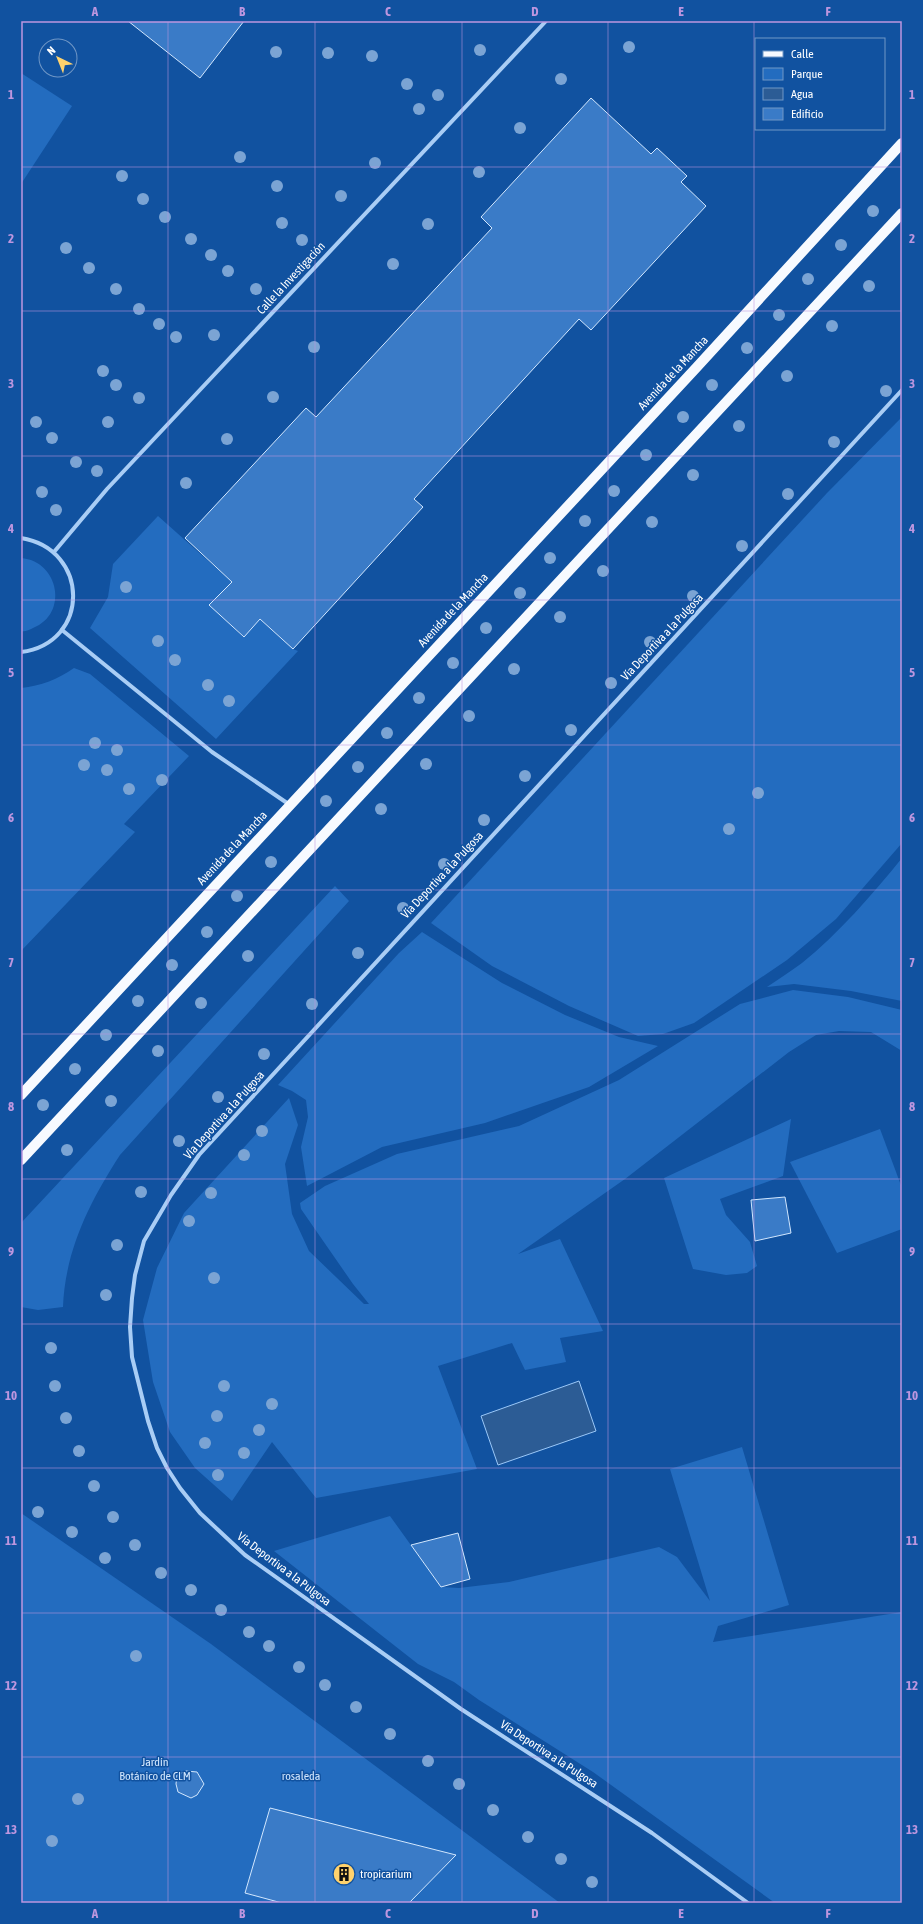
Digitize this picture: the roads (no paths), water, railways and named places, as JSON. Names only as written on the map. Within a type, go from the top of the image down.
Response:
[{"type":"main road","name":"Avenida de la Mancha","points":[[21,1095],[902,143]]},
{"type":"main road","points":[[21,1160],[902,213]]},
{"type":"street","name":"Calle la Investigación","points":[[54,552],[107,489],[546,21]]},
{"type":"street","name":"Vía Deportiva a la Pulgosa","points":[[748,1903],[652,1833],[461,1709],[245,1555],[200,1513],[167,1468],[157,1448],[148,1420],[132,1357],[130,1327],[132,1298],[135,1275],[144,1241],[171,1195],[199,1155],[902,390]]},
{"type":"street","points":[[21,538],[39,542],[54,552],[65,565],[72,581],[74,598],[70,615],[62,630],[49,643],[32,651],[21,652]]},
{"type":"street","points":[[62,630],[212,752],[290,805]]},
{"type":"water","points":[[579,1381],[596,1431],[498,1465],[481,1416]]},
{"type":"place","name":"tropicarium","points":[[344,1874]]},
{"type":"park label","name":"Jardín Botánico de CLM","points":[[155,1769]]},
{"type":"park label","name":"rosaleda","points":[[301,1776]]}]
